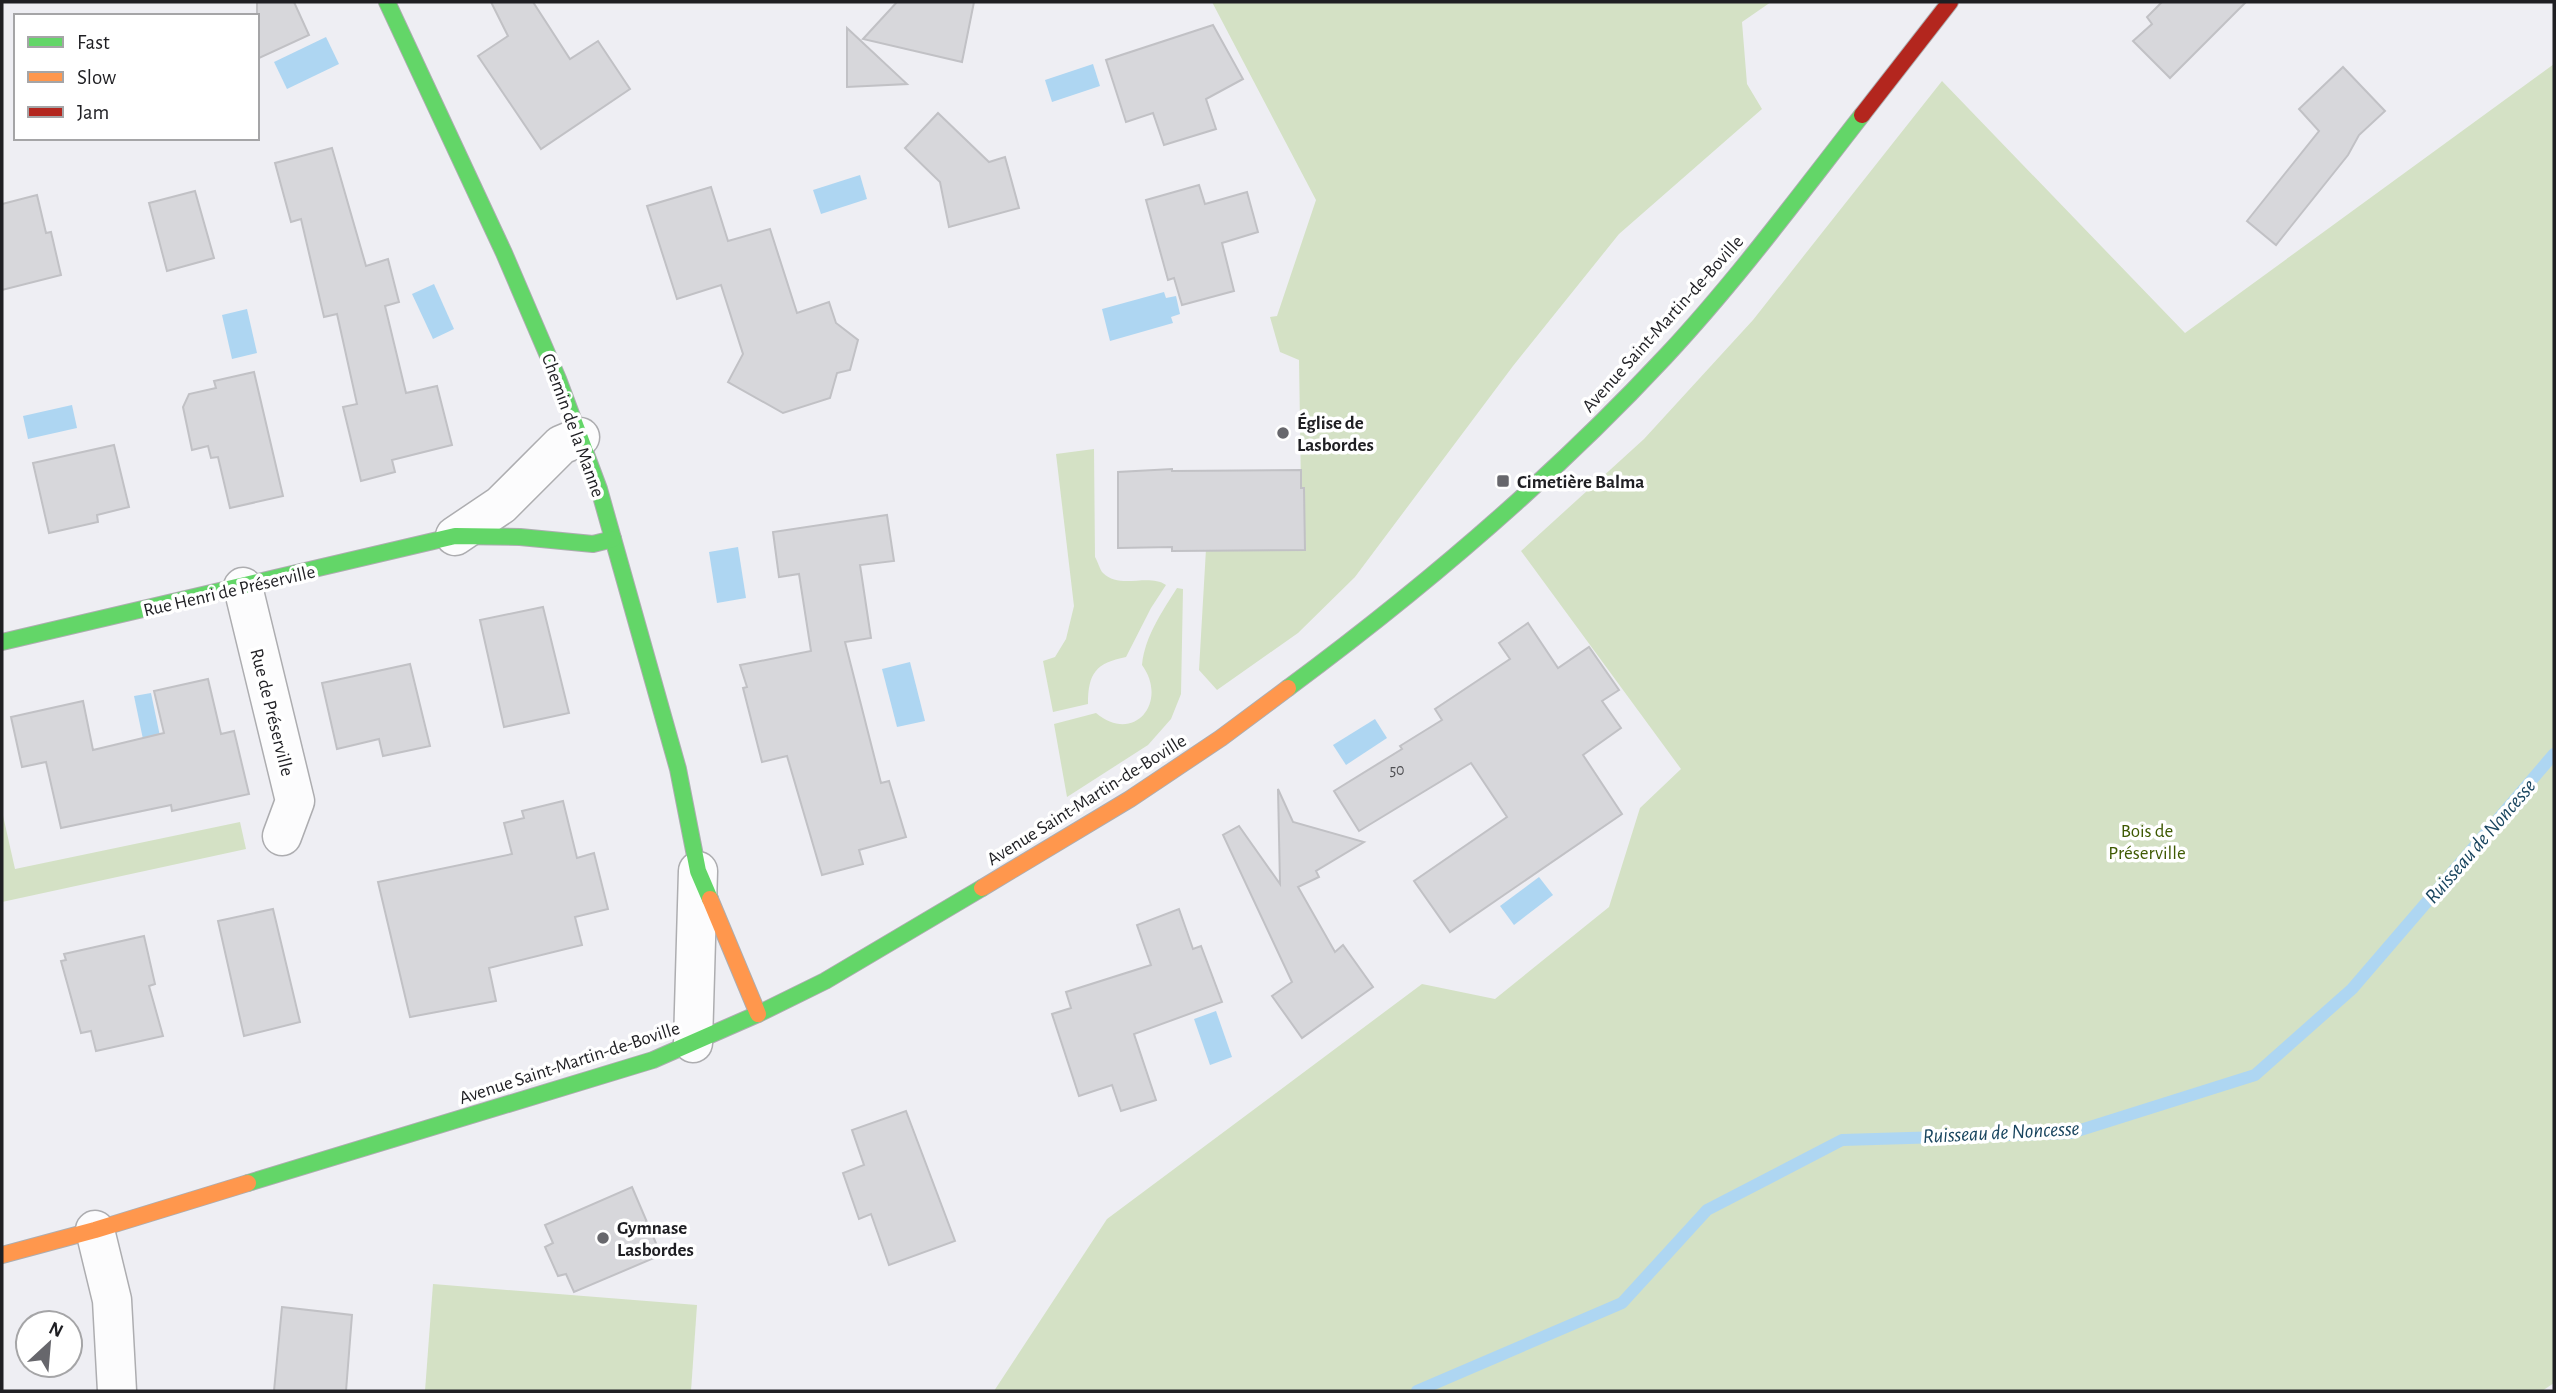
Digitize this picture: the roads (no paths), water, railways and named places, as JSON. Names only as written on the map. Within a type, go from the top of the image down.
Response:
[{"type":"street","name":"Chemin de la Manne","points":[[387,2],[504,253],[558,379],[599,489],[678,769],[698,871],[758,1014]]},
{"type":"street","name":"Avenue Saint-Martin-de-Boville","points":[[2,1255],[95,1230],[653,1060],[825,981],[1130,799],[1338,652],[1587,438],[1672,349],[1738,272],[1950,2]]},
{"type":"street","name":"Rue Henri de Préserville","points":[[455,536],[501,505],[561,445],[580,438]]},
{"type":"street","name":"Rue Henri de Préserville","points":[[2,642],[455,536],[520,537],[593,544],[613,539]]},
{"type":"street","name":"Rue de Préserville","points":[[243,587],[295,801],[282,836]]},
{"type":"street","name":"Chemin de la Manne","points":[[693,1043],[698,871]]},
{"type":"street","points":[[95,1230],[112,1300],[117,1391]]},
{"type":"water","points":[[326,37],[339,64],[287,89],[274,62]]},
{"type":"water","points":[[1093,64],[1100,86],[1052,102],[1045,80]]},
{"type":"water","points":[[860,175],[867,199],[821,214],[813,190]]},
{"type":"water","points":[[434,284],[454,329],[433,339],[412,294]]},
{"type":"water","points":[[1164,292],[1166,298],[1176,296],[1180,314],[1171,317],[1173,323],[1110,341],[1102,309]]},
{"type":"water","points":[[247,309],[257,353],[232,359],[222,315]]},
{"type":"water","points":[[72,405],[77,428],[28,439],[23,416]]},
{"type":"water","points":[[738,547],[746,598],[717,603],[709,552]]},
{"type":"water","points":[[910,662],[925,721],[897,727],[882,669]]},
{"type":"water","points":[[151,693],[161,741],[144,744],[134,696]]},
{"type":"water","points":[[1375,719],[1387,738],[1346,765],[1333,745]]},
{"type":"water","points":[[1539,877],[1553,895],[1514,925],[1500,906]]},
{"type":"water","points":[[1216,1011],[1232,1057],[1210,1065],[1194,1019]]},
{"type":"waterway","name":"Ruisseau de Noncesse","points":[[1417,1391],[1622,1303],[1707,1210],[1842,1140],[2071,1133],[2255,1075],[2352,989],[2554,754]]},
{"type":"place","name":"Église de Lasbordes","points":[[1283,433]]},
{"type":"place","name":"Cimetière Balma","points":[[1503,481]]},
{"type":"place","name":"Gymnase Lasbordes","points":[[603,1238]]},
{"type":"park label","name":"Bois de Préserville","points":[[2147,841]]}]
